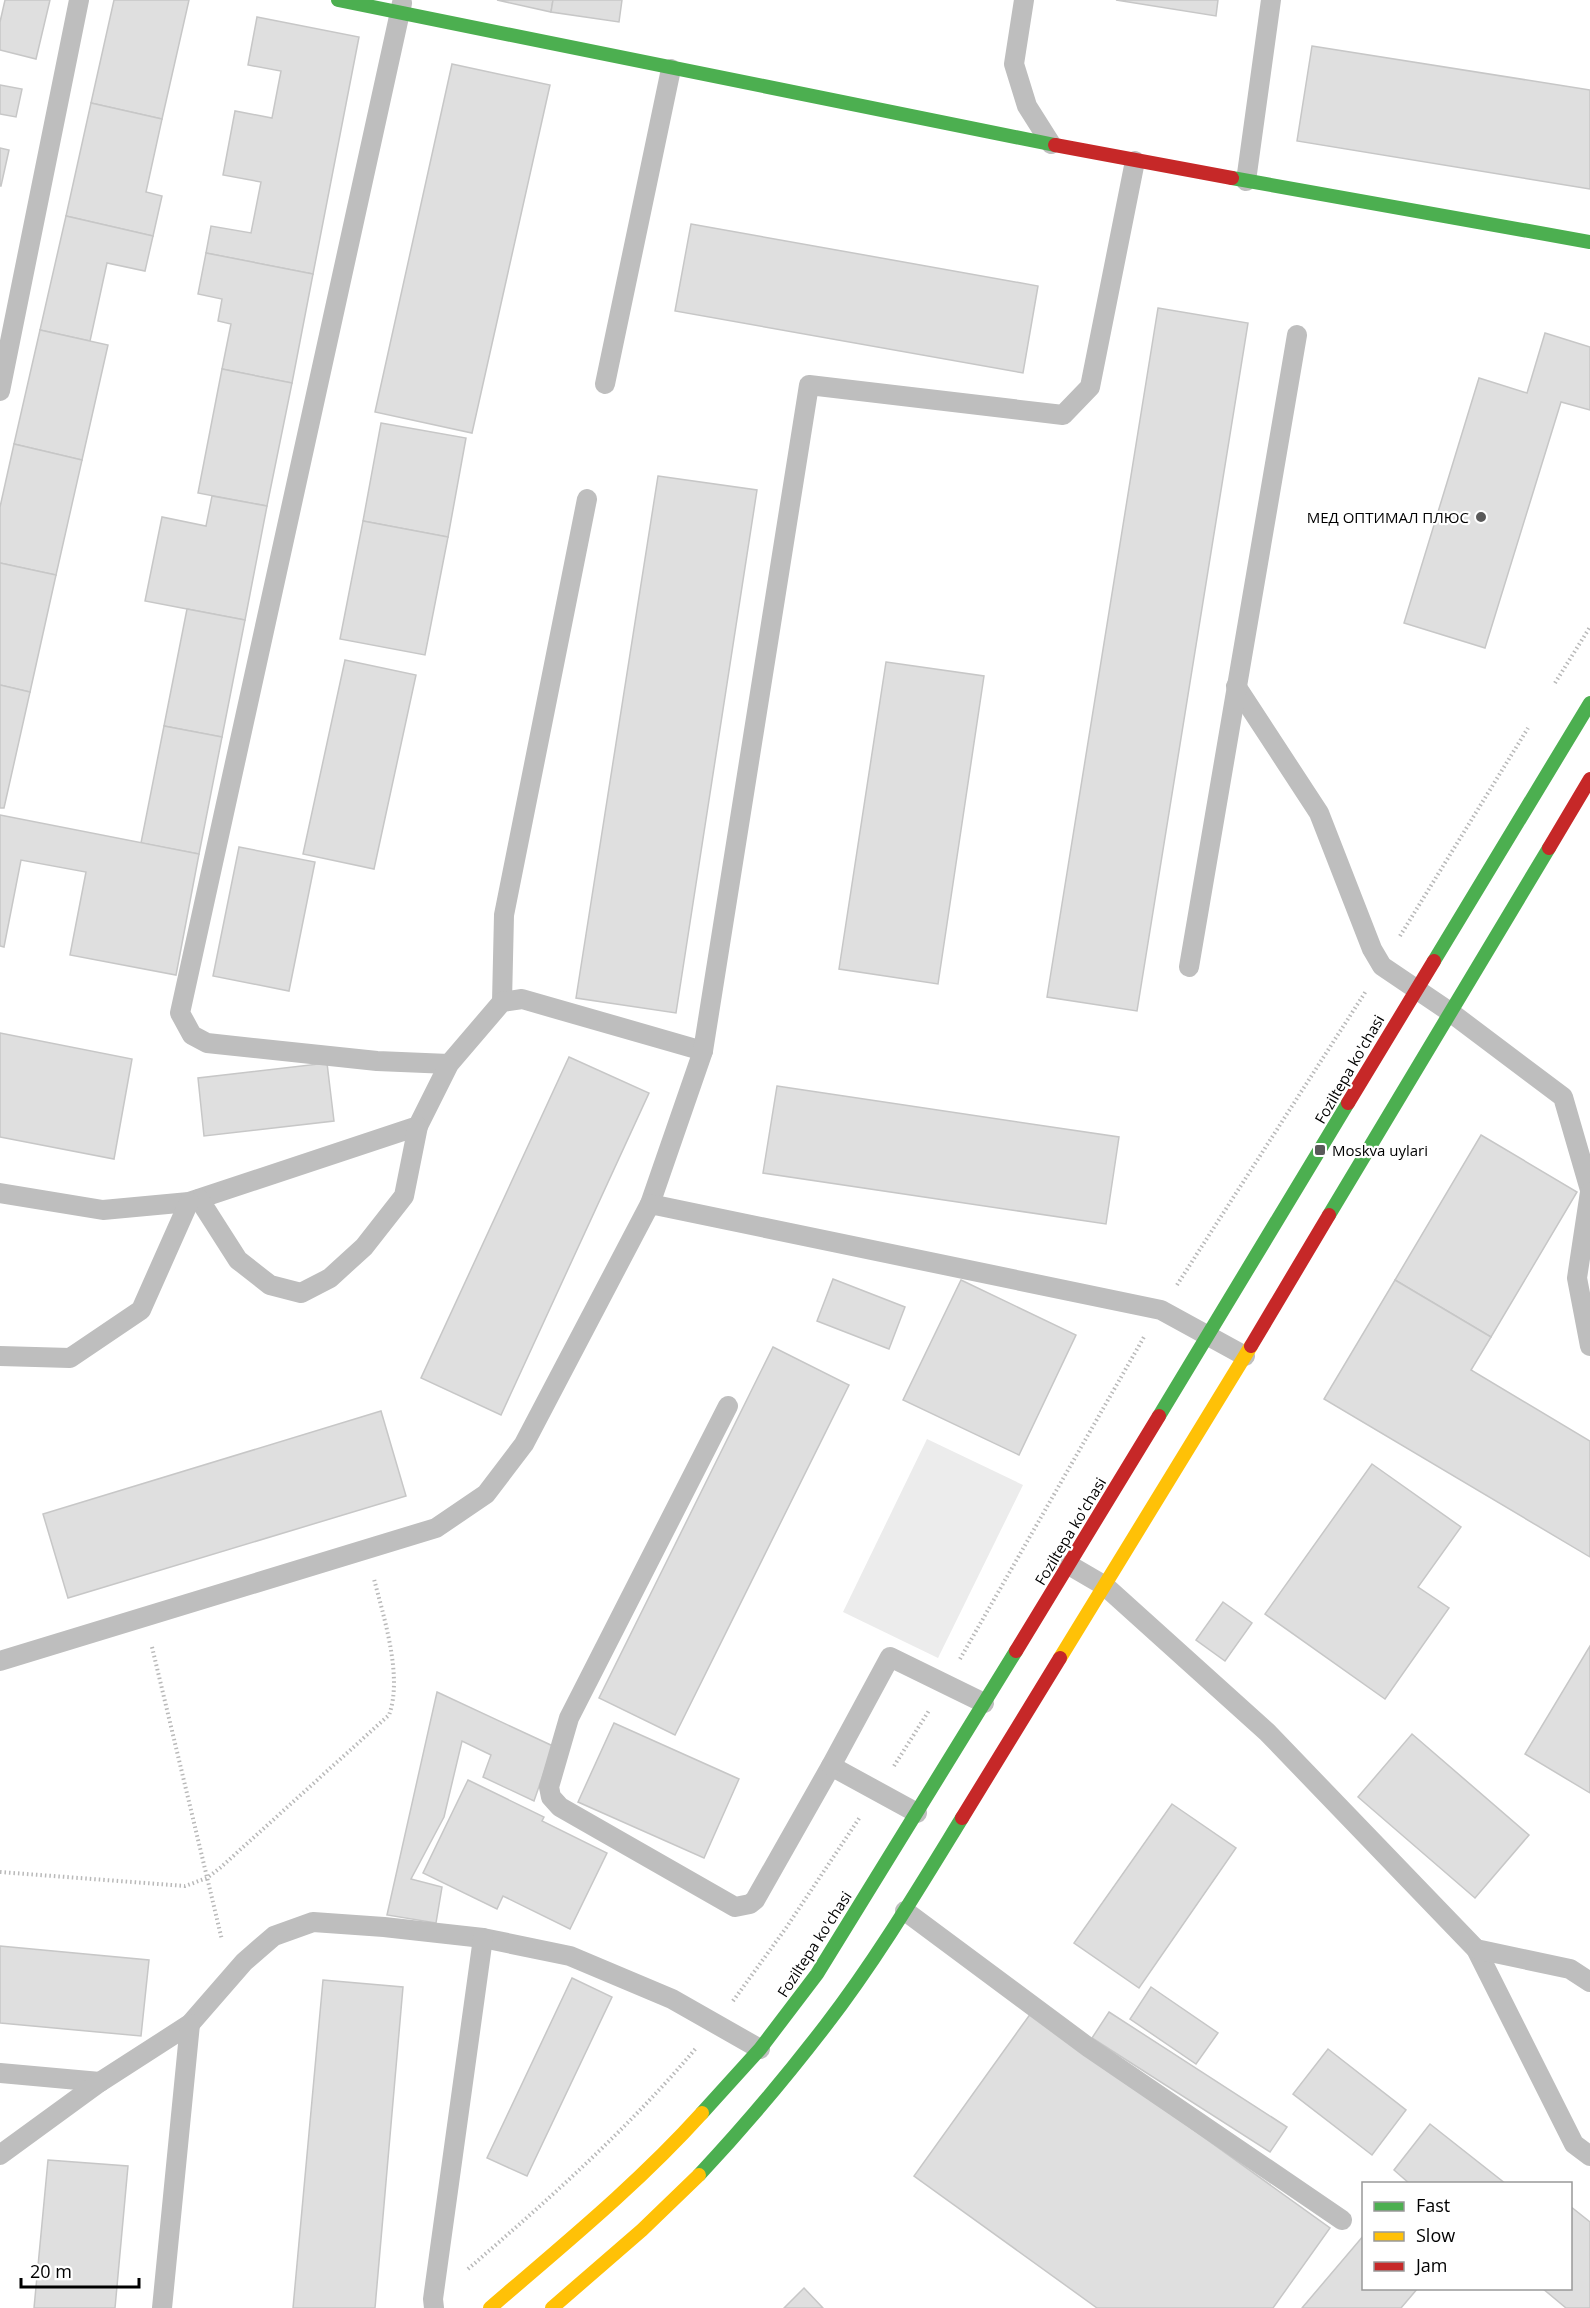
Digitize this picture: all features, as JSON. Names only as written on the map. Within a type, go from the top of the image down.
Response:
[{"type":"main road","points":[[338,0],[401,7],[672,69],[1051,144],[1590,242]]},
{"type":"main road","name":"Foziltepa ko'chasi","points":[[490,2308],[614,2202],[668,2151],[760,2049],[817,1974],[1209,1335],[1415,989],[1590,703]]},
{"type":"main road","points":[[552,2308],[650,2222],[748,2122],[827,2024],[905,1911],[1245,1356],[1590,778]]},
{"type":"lane","points":[[0,391],[79,0]]},
{"type":"lane","points":[[1024,0],[1014,64],[1027,106],[1051,144]]},
{"type":"lane","points":[[1246,181],[1271,0]]},
{"type":"lane","points":[[401,7],[180,1013],[192,1035],[207,1043],[377,1061],[449,1064]]},
{"type":"lane","points":[[605,384],[672,69]]},
{"type":"lane","points":[[0,1660],[436,1528],[486,1494],[524,1444],[650,1204],[703,1051],[809,385],[1063,415],[1090,387],[1135,160]]},
{"type":"lane","points":[[1189,967],[1297,335]]},
{"type":"lane","points":[[194,1201],[238,1260],[270,1285],[301,1293],[330,1278],[364,1247],[404,1196],[418,1126],[449,1064],[502,1002],[504,915],[587,499]]},
{"type":"lane","points":[[1236,686],[1319,813],[1372,949],[1382,966],[1450,1012],[1563,1096],[1590,1191],[1577,1278],[1590,1346]]},
{"type":"lane","points":[[502,1002],[522,999],[703,1051]]},
{"type":"lane","points":[[0,1193],[103,1210],[194,1201],[418,1126]]},
{"type":"lane","points":[[0,1356],[70,1358],[141,1310],[194,1201]]},
{"type":"lane","points":[[650,1204],[1161,1310],[1245,1356]]},
{"type":"lane","points":[[728,1406],[569,1718],[549,1787],[551,1797],[560,1807],[735,1907],[743,1906],[755,1900],[890,1657],[984,1703]]},
{"type":"lane","points":[[1069,1565],[1105,1586],[1267,1732],[1476,1949],[1574,2144],[1590,2157]]},
{"type":"lane","points":[[831,1766],[916,1813]]},
{"type":"lane","points":[[905,1911],[1089,2047],[1342,2220]]},
{"type":"lane","points":[[0,2155],[100,2082],[190,2024],[231,1977],[274,1936],[313,1922],[483,1938],[570,1956],[672,1999],[760,2049]]},
{"type":"lane","points":[[433,2303],[483,1938]]},
{"type":"lane","points":[[1476,1949],[1570,1969],[1590,1982]]},
{"type":"lane","points":[[162,2308],[190,2024]]},
{"type":"lane","points":[[0,2073],[100,2082]]},
{"type":"path","points":[[1553,687],[1590,627]]},
{"type":"path","points":[[433,2303],[555,2194],[676,2072],[716,2024],[786,1928],[878,1791],[946,1684],[1116,1383],[1382,966],[1529,727]]},
{"type":"path","points":[[0,1872],[185,1886],[207,1878],[389,1715],[393,1704],[394,1675],[366,1550]]},
{"type":"path","points":[[144,1617],[231,1977]]},
{"type":"shaded area","points":[[927,1439],[1023,1485],[938,1658],[843,1612]]},
{"type":"building","points":[[5,0],[50,0],[36,59],[0,50],[0,22]]},
{"type":"building","points":[[114,0],[189,0],[162,119],[91,103]]},
{"type":"building","points":[[497,0],[553,0],[551,12]]},
{"type":"building","points":[[553,0],[622,0],[619,22],[551,12]]},
{"type":"building","points":[[1116,0],[1218,0],[1216,16]]},
{"type":"building","points":[[257,17],[359,37],[313,274],[206,253],[211,226],[251,233],[261,182],[223,175],[235,111],[272,118],[281,71],[248,65]]},
{"type":"building","points":[[1312,46],[1590,90],[1590,189],[1297,141]]},
{"type":"building","points":[[452,64],[550,85],[472,433],[375,412]]},
{"type":"building","points":[[0,85],[22,89],[16,117],[0,114]]},
{"type":"building","points":[[91,103],[162,119],[146,192],[162,196],[153,236],[66,216]]},
{"type":"building","points":[[0,148],[9,150],[1,186],[0,186]]},
{"type":"building","points":[[66,216],[153,236],[145,271],[107,263],[90,341],[40,330]]},
{"type":"building","points":[[691,224],[1038,286],[1023,373],[675,311]]},
{"type":"building","points":[[206,253],[313,274],[292,383],[222,369],[231,324],[218,321],[222,299],[198,294]]},
{"type":"building","points":[[1158,308],[1248,323],[1137,1011],[1047,997]]},
{"type":"building","points":[[40,330],[108,345],[82,460],[14,444]]},
{"type":"building","name":"МЕД ОПТИМАЛ ПЛЮС","points":[[1545,333],[1590,347],[1590,410],[1561,402],[1485,648],[1404,623],[1479,378],[1527,393]]},
{"type":"building","points":[[222,369],[292,383],[267,506],[198,493]]},
{"type":"building","points":[[381,423],[466,438],[448,537],[363,521]]},
{"type":"building","points":[[14,444],[82,460],[56,575],[0,563],[0,507]]},
{"type":"building","points":[[658,476],[757,490],[676,1013],[576,998]]},
{"type":"building","points":[[212,496],[267,506],[245,620],[145,601],[162,517],[206,526]]},
{"type":"building","points":[[363,521],[448,537],[425,655],[340,639]]},
{"type":"building","points":[[0,563],[56,575],[30,692],[0,685]]},
{"type":"building","points":[[187,609],[245,620],[222,737],[164,726]]},
{"type":"building","points":[[345,660],[416,675],[374,869],[303,854]]},
{"type":"building","points":[[886,662],[984,676],[938,984],[839,969]]},
{"type":"building","points":[[0,685],[30,692],[4,808],[0,808]]},
{"type":"building","points":[[164,726],[222,737],[199,854],[141,843]]},
{"type":"building","points":[[0,815],[199,854],[176,975],[70,955],[86,872],[21,860],[4,947],[0,946]]},
{"type":"building","points":[[239,847],[315,862],[289,991],[213,976]]},
{"type":"building","points":[[0,1033],[132,1059],[114,1159],[0,1137]]},
{"type":"building","points":[[569,1057],[649,1093],[501,1415],[421,1378]]},
{"type":"building","points":[[327,1063],[334,1121],[204,1136],[198,1078]]},
{"type":"building","points":[[777,1086],[1119,1137],[1106,1224],[763,1173]]},
{"type":"building","points":[[1481,1135],[1577,1192],[1491,1337],[1395,1280]]},
{"type":"building","points":[[833,1279],[905,1307],[889,1349],[817,1321]]},
{"type":"building","points":[[961,1280],[1076,1335],[1019,1455],[903,1400]]},
{"type":"building","points":[[1395,1280],[1491,1337],[1471,1370],[1590,1441],[1590,1557],[1324,1399]]},
{"type":"building","points":[[773,1347],[849,1385],[675,1735],[599,1698]]},
{"type":"building","points":[[381,1411],[406,1496],[68,1598],[43,1514]]},
{"type":"building","points":[[1372,1464],[1461,1527],[1418,1587],[1449,1608],[1385,1699],[1265,1614]]},
{"type":"building","points":[[1223,1602],[1252,1623],[1225,1661],[1196,1640]]},
{"type":"building","points":[[1590,1646],[1590,1793],[1525,1754]]},
{"type":"building","points":[[437,1692],[553,1746],[534,1801],[483,1777],[491,1755],[462,1741],[444,1817],[411,1879],[442,1887],[436,1923],[387,1915]]},
{"type":"building","points":[[614,1723],[739,1779],[704,1858],[578,1802]]},
{"type":"building","points":[[1412,1734],[1529,1835],[1475,1898],[1358,1797]]},
{"type":"building","points":[[468,1780],[544,1817],[542,1821],[607,1853],[570,1929],[503,1896],[497,1909],[423,1873]]},
{"type":"building","points":[[1172,1804],[1236,1848],[1139,1988],[1074,1943]]},
{"type":"building","points":[[0,1946],[149,1960],[141,2036],[0,2023]]},
{"type":"building","points":[[572,1978],[612,1997],[527,2176],[487,2158]]},
{"type":"building","points":[[323,1980],[403,1987],[375,2308],[293,2308]]},
{"type":"building","points":[[1151,1987],[1218,2033],[1196,2064],[1130,2019]]},
{"type":"building","points":[[1109,2012],[1287,2127],[1270,2152],[1092,2038]]},
{"type":"building","points":[[1031,2013],[1330,2228],[1273,2308],[1097,2308],[914,2176]]},
{"type":"building","points":[[1328,2049],[1406,2110],[1372,2155],[1293,2094]]},
{"type":"building","points":[[1430,2124],[1503,2182],[1408,2182],[1394,2170]]},
{"type":"building","points":[[48,2160],[128,2166],[115,2308],[34,2308]]},
{"type":"building","points":[[1572,2208],[1590,2222],[1590,2308],[1566,2308],[1544,2290],[1572,2290]]},
{"type":"building","points":[[1362,2237],[1362,2290],[1416,2290],[1401,2308],[1302,2308]]},
{"type":"building","points":[[804,2288],[823,2308],[784,2308]]},
{"type":"traffic: fast","points":[[338,0],[1055,145]]},
{"type":"traffic: fast","points":[[1232,178],[1590,242]]},
{"type":"traffic: fast","points":[[1434,961],[1590,703]]},
{"type":"traffic: fast","points":[[1329,1215],[1549,848]]},
{"type":"traffic: fast","points":[[1159,1416],[1348,1103]]},
{"type":"traffic: fast","points":[[702,2113],[760,2049],[817,1974],[1016,1651]]},
{"type":"traffic: fast","points":[[699,2175],[780,2083],[844,2000],[897,1923],[962,1818]]},
{"type":"traffic: slow","points":[[1060,1658],[1251,1346]]},
{"type":"traffic: slow","points":[[490,2308],[626,2190],[702,2113]]},
{"type":"traffic: slow","points":[[552,2308],[642,2230],[699,2175]]},
{"type":"traffic: jam","points":[[1055,145],[1232,178]]},
{"type":"traffic: jam","points":[[1549,848],[1590,779]]},
{"type":"traffic: jam","points":[[1348,1103],[1434,961]]},
{"type":"traffic: jam","points":[[1251,1346],[1329,1215]]},
{"type":"traffic: jam","points":[[1016,1651],[1159,1416]]},
{"type":"traffic: jam","points":[[962,1818],[1060,1658]]},
{"type":"place","name":"МЕД ОПТИМАЛ ПЛЮС","points":[[1481,517]]},
{"type":"place","name":"Moskva uylari","points":[[1320,1150]]}]
